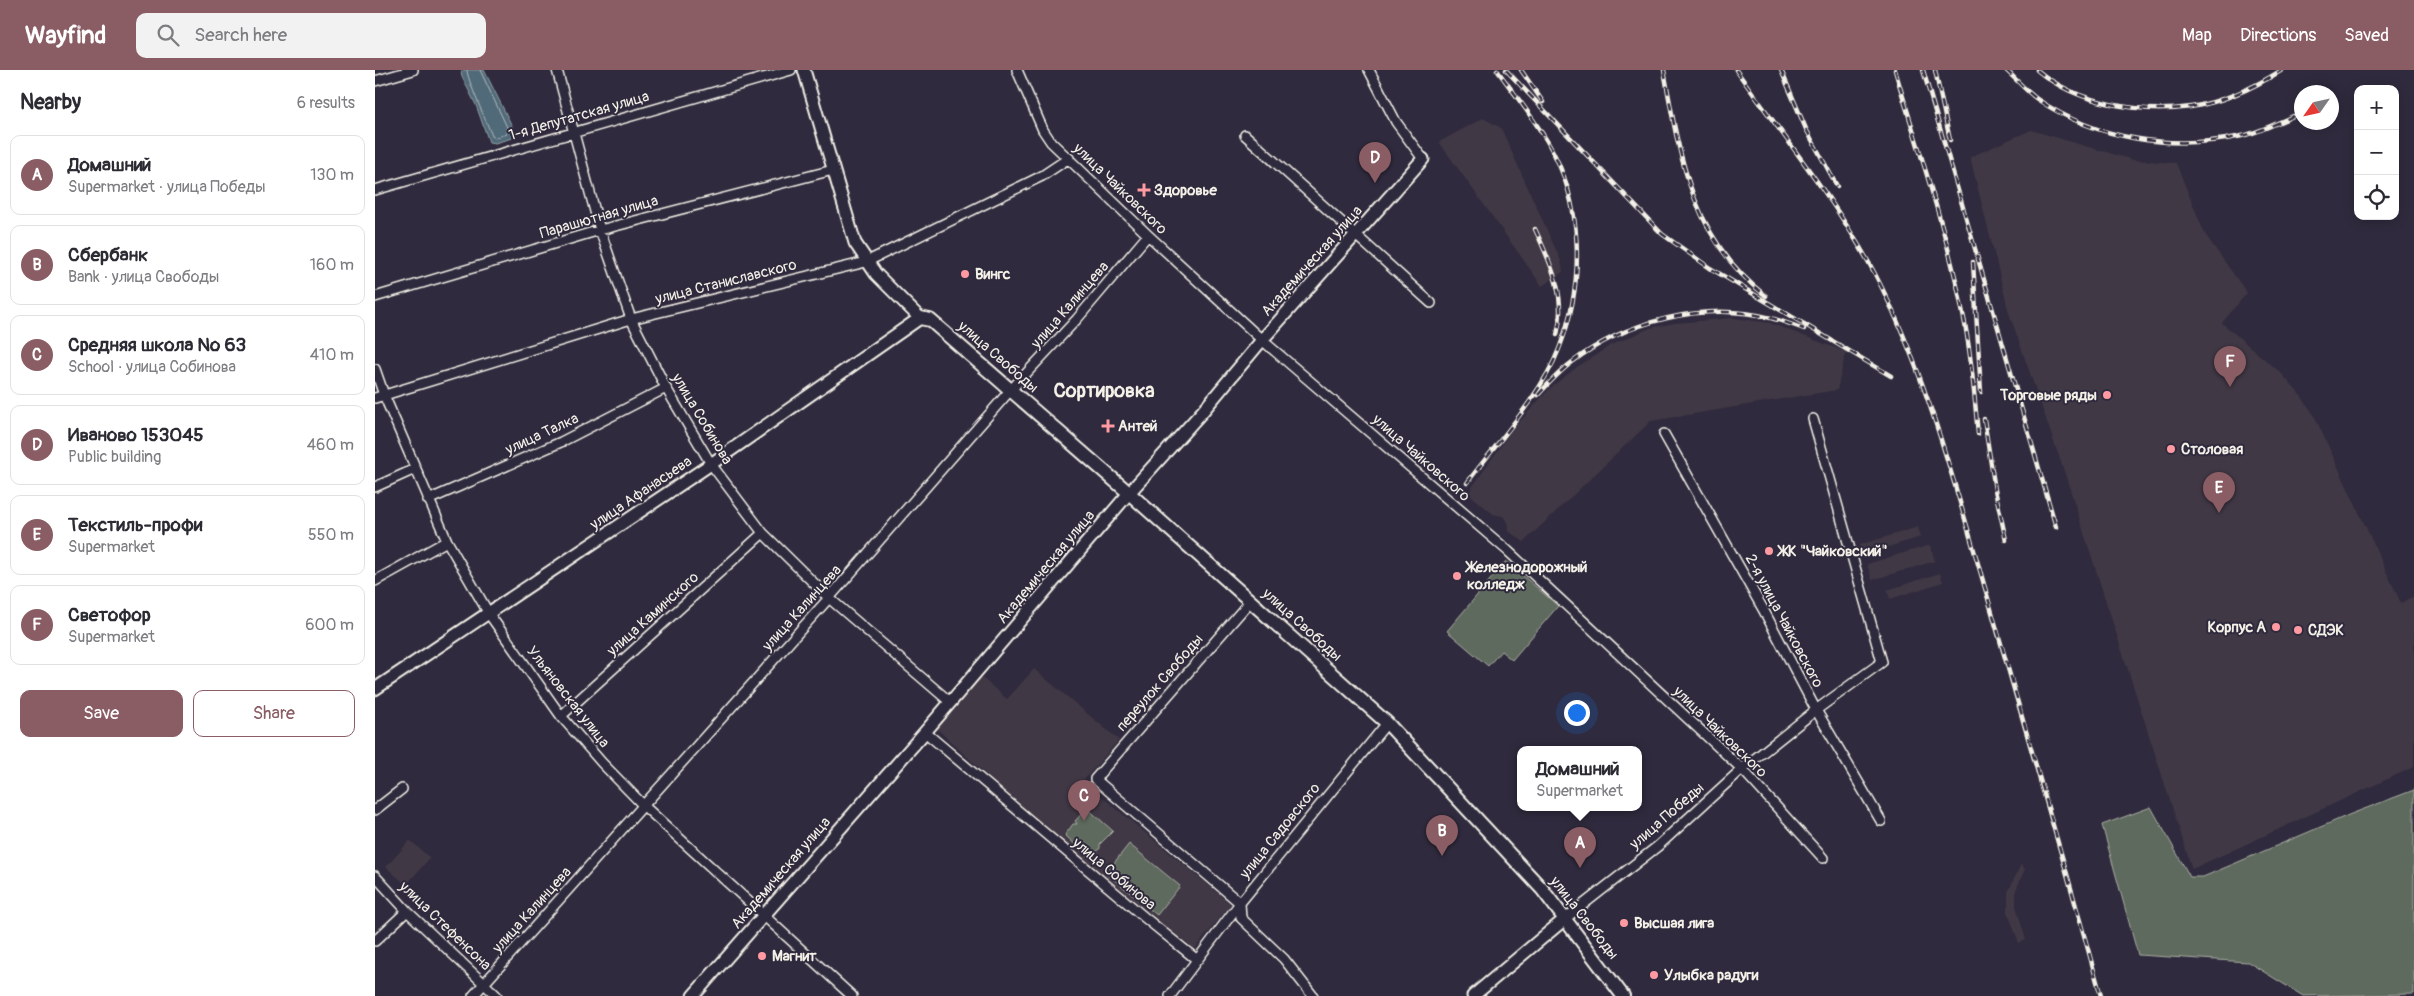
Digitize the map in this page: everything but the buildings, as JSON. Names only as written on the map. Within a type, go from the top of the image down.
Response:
[{"type":"main road","name":"улица Свободы","points":[[920,318],[1009,392],[1385,725],[1542,889],[1614,996]]},
{"type":"main road","name":"улица Свободы","points":[[1126,496],[1246,606],[1385,725]]},
{"type":"main road","name":"улица Свободы","points":[[1563,920],[1623,996]]},
{"type":"street","points":[[375,81],[413,70]]},
{"type":"street","name":"улица Собинова","points":[[557,70],[600,230],[631,319],[666,388],[711,464],[763,533],[829,598],[950,702]]},
{"type":"street","name":"1-я Депутатская улица","points":[[375,190],[791,70]]},
{"type":"street","name":"улица Свободы","points":[[804,70],[855,243],[866,262],[920,318]]},
{"type":"street","name":"улица Чайковского","points":[[1017,70],[1043,130],[1051,142],[1262,340],[1508,551],[1743,769],[1823,858]]},
{"type":"street","points":[[1369,70],[1396,122],[1423,159]]},
{"type":"street","points":[[1245,135],[1431,303]]},
{"type":"street","name":"улица Станиславского","points":[[379,397],[631,319],[866,262],[1042,176],[1069,158]]},
{"type":"street","name":"Академическая улица","points":[[693,996],[925,732],[1126,496],[1203,412],[1262,340],[1423,159]]},
{"type":"street","name":"Парашютная улица","points":[[375,297],[600,230],[833,170]]},
{"type":"street","name":"улица Калинцева","points":[[473,996],[829,598],[1009,392],[1077,319],[1148,235]]},
{"type":"street","name":"улица Афанасьева","points":[[375,689],[711,464],[920,318]]},
{"type":"street","name":"Ульяновская улица","points":[[375,369],[379,397],[415,469],[447,541],[489,614],[561,716],[602,763],[644,806],[852,996]]},
{"type":"street","name":"улица Талка","points":[[428,500],[561,442],[666,388]]},
{"type":"street","name":"улица Победы","points":[[1473,996],[1563,920],[1658,846],[1743,769],[1816,710],[1882,662],[1813,419]]},
{"type":"street","name":"2-я улица Чайковского","points":[[1664,434],[1763,608],[1816,710],[1881,821]]},
{"type":"street","points":[[375,487],[415,469]]},
{"type":"street","name":"улица Каминского","points":[[561,716],[763,533]]},
{"type":"street","points":[[375,581],[447,541]]},
{"type":"street","name":"переулок Свободы","points":[[1240,903],[1095,779],[1246,606]]},
{"type":"street","name":"улица Садовского","points":[[1170,996],[1240,903],[1385,725]]},
{"type":"street","name":"улица Собинова","points":[[925,732],[1136,911],[1197,959]]},
{"type":"street","points":[[375,810],[402,789]]},
{"type":"street","name":"улица Стефенсона","points":[[375,876],[407,911],[497,996]]},
{"type":"street","points":[[1240,903],[1241,918],[1284,958],[1313,996]]},
{"type":"street","points":[[375,941],[407,911]]},
{"type":"shaded area","points":[[1483,118],[1501,128],[1561,261],[1563,272],[1542,286],[1439,142]]},
{"type":"shaded area","points":[[2031,130],[2133,160],[2176,163],[2205,234],[2247,293],[2222,323],[2281,373],[2302,397],[2314,415],[2401,603],[2414,596],[2414,767],[2192,869],[2065,474],[2009,313],[1970,157]]},
{"type":"shaded area","points":[[1734,318],[1770,323],[1846,352],[1837,390],[1651,421],[1524,542],[1507,530],[1509,525],[1503,516],[1493,514],[1468,493],[1512,430],[1550,388],[1577,367],[1611,345],[1650,328],[1675,323]]},
{"type":"shaded area","points":[[1918,527],[1921,537],[1862,555],[1859,545]]},
{"type":"shaded area","points":[[1930,545],[1935,561],[1872,580],[1867,564]]},
{"type":"shaded area","points":[[1940,573],[1943,582],[1890,599],[1887,590]]},
{"type":"shaded area","points":[[1034,669],[1119,740],[1083,781],[1231,904],[1195,949],[1079,861],[936,728],[981,677],[1007,699]]},
{"type":"shaded area","points":[[410,840],[430,858],[406,885],[386,867]]},
{"type":"shaded area","points":[[2021,864],[2025,869],[2016,890],[2016,906],[2026,940],[2019,943],[2008,913],[2008,892]]},
{"type":"green space","points":[[1506,561],[1558,606],[1512,660],[1501,651],[1488,666],[1447,631]]},
{"type":"green space","points":[[2414,790],[2414,994],[2303,996],[2248,962],[2138,955],[2102,825],[2151,807],[2190,877],[2203,877],[2351,814]]},
{"type":"green space","points":[[1087,808],[1113,831],[1100,844],[1100,848],[1092,858],[1088,857],[1065,835],[1073,824],[1077,824],[1075,821]]},
{"type":"green space","points":[[1129,844],[1180,886],[1157,915],[1106,873]]},
{"type":"water","points":[[465,70],[484,70],[512,126],[512,138],[495,143],[489,142],[476,105],[462,77],[461,72]]},
{"type":"railway","points":[[1467,483],[1530,401],[1551,366],[1567,324],[1576,271],[1577,244],[1574,217],[1568,190],[1559,165],[1547,141],[1497,70]]},
{"type":"railway","points":[[1506,70],[1662,234],[1710,268],[1891,376]]},
{"type":"railway","points":[[1521,70],[1543,102]]},
{"type":"railway","points":[[1664,70],[1683,164],[1705,222],[1721,249],[1741,274],[1766,296]]},
{"type":"railway","points":[[1736,70],[1844,221],[1875,274],[1908,347],[1935,421],[1959,497],[2101,996]]},
{"type":"railway","points":[[1781,70],[1806,129],[1837,186]]},
{"type":"railway","points":[[1895,70],[1940,219],[1955,279],[1968,340],[1978,434]]},
{"type":"railway","points":[[1923,70],[2056,527]]},
{"type":"railway","points":[[1935,70],[1950,140]]},
{"type":"railway","points":[[2006,70],[2033,96],[2060,113],[2110,133],[2136,138],[2162,142],[2216,140],[2249,134],[2294,116]]},
{"type":"railway","points":[[2037,70],[2053,82],[2090,98],[2110,104],[2151,109],[2191,107],[2215,102],[2250,88],[2282,70]]},
{"type":"railway","points":[[1535,229],[1552,268],[1559,294],[1560,321],[1557,335]]},
{"type":"railway","points":[[1973,262],[1981,392]]},
{"type":"railway","points":[[1538,395],[1562,370],[1592,348],[1640,326],[1666,318],[1719,312],[1745,313],[1771,318],[1804,329]]},
{"type":"railway","points":[[1984,419],[1995,490],[2006,540]]},
{"type":"place","name":"Иваново 153045","points":[[1375,183]]},
{"type":"place","name":"Здоровье","points":[[1144,190]]},
{"type":"place","name":"Вингс","points":[[965,274]]},
{"type":"place","name":"Светофор","points":[[2230,387]]},
{"type":"place","name":"Торговые ряды","points":[[2107,395]]},
{"type":"place","name":"Антей","points":[[1108,426]]},
{"type":"place","name":"Столовая","points":[[2171,449]]},
{"type":"place","name":"Текстиль-профи","points":[[2219,513]]},
{"type":"place","name":"ЖК \"Чайковский\"","points":[[1769,551]]},
{"type":"place","name":"Железнодорожный колледж","points":[[1457,576]]},
{"type":"place","name":"Корпус А","points":[[2276,627]]},
{"type":"place","name":"СДЭК","points":[[2298,630]]},
{"type":"place","name":"Средняя школа № 63","points":[[1084,821]]},
{"type":"place","name":"Сбербанк","points":[[1442,856]]},
{"type":"place","name":"Домашний","points":[[1580,868]]},
{"type":"place","name":"Высшая лига","points":[[1624,923]]},
{"type":"place","name":"Магнит","points":[[762,956]]},
{"type":"place","name":"Улыбка радуги","points":[[1654,975]]},
{"type":"district","name":"Сортировка","points":[[1104,390]]}]
